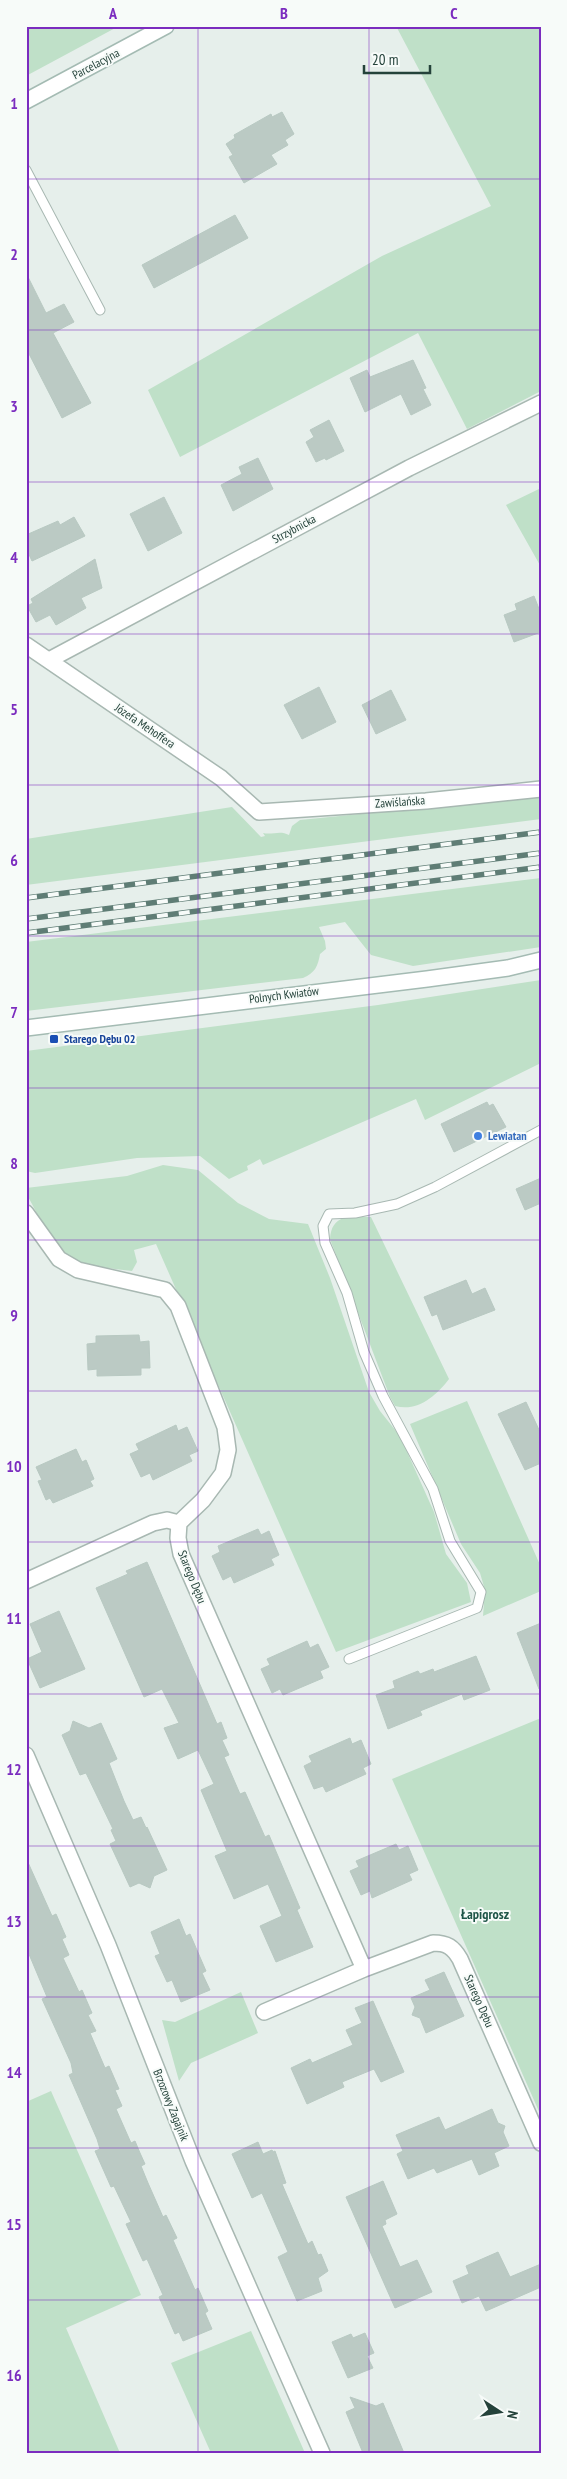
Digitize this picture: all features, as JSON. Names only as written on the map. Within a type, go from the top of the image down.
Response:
[{"type":"street","name":"Parcelacyjna","points":[[26,101],[166,26]]},
{"type":"street","name":"Strzybnicka","points":[[49,660],[409,468],[541,403]]},
{"type":"street","name":"Józefa Mehoffera","points":[[26,645],[221,778],[259,812]]},
{"type":"street","name":"Zawiślańska","points":[[259,812],[426,800],[541,789]]},
{"type":"street","name":"Polnych Kwiatów","points":[[26,1028],[427,979],[508,968],[541,960]]},
{"type":"street","points":[[26,1213],[59,1260],[78,1270],[165,1290],[178,1306],[225,1427],[228,1450],[223,1473],[203,1500],[179,1523],[167,1520],[154,1523],[26,1581]]},
{"type":"street","name":"Starego Dębu","points":[[179,1523],[178,1538],[181,1554],[364,1969]]},
{"type":"street","name":"Brzozowy Zagajnik","points":[[26,1755],[108,1945],[193,2161],[322,2453]]},
{"type":"street","name":"Starego Dębu","points":[[264,2012],[364,1969],[433,1943],[444,1943],[453,1948],[460,1959],[541,2142]]},
{"type":"lane","points":[[26,170],[100,310]]},
{"type":"lane","points":[[349,1659],[477,1608],[481,1592],[450,1541],[433,1489],[382,1396],[364,1352],[347,1294],[325,1243],[323,1226],[329,1214],[355,1213],[397,1204],[541,1130]]},
{"type":"green space","points":[[26,26],[119,26],[26,76]]},
{"type":"green space","points":[[396,26],[541,26],[541,391],[467,429],[418,333],[180,457],[148,390],[382,256],[491,206]]},
{"type":"green space","points":[[541,488],[541,567],[506,505]]},
{"type":"green space","points":[[541,796],[541,819],[26,885],[26,839],[232,807],[261,837],[265,836],[263,833],[283,833],[289,835],[292,826],[300,820]]},
{"type":"green space","points":[[541,878],[541,947],[413,966],[371,955],[345,922],[319,927],[326,949],[320,954],[317,966],[303,978],[26,1011],[26,942]]},
{"type":"green space","points":[[541,980],[541,1063],[425,1120],[416,1099],[263,1165],[260,1159],[247,1166],[248,1170],[229,1179],[200,1156],[137,1158],[35,1173],[26,1171],[26,1051],[378,1005]]},
{"type":"green space","points":[[163,1165],[198,1170],[238,1203],[269,1219],[308,1224],[330,1278],[369,1392],[380,1411],[400,1436],[434,1512],[446,1554],[467,1583],[471,1602],[336,1652],[156,1244],[134,1250],[137,1262],[132,1271],[96,1266],[71,1258],[52,1240],[26,1193],[26,1188],[127,1176]]},
{"type":"green space","points":[[345,1217],[371,1217],[449,1379],[432,1397],[419,1405],[411,1407],[395,1406],[390,1397],[330,1239],[334,1225]]},
{"type":"green space","points":[[467,1401],[541,1567],[541,1591],[483,1616],[485,1590],[480,1573],[461,1544],[410,1424]]},
{"type":"green space","points":[[541,1718],[541,2116],[392,1779]]},
{"type":"green space","points":[[241,1992],[258,2033],[191,2063],[179,2081],[162,2020],[175,2022]]},
{"type":"green space","points":[[51,2091],[141,2295],[66,2328],[120,2453],[26,2453],[26,2102]]},
{"type":"green space","points":[[251,2331],[305,2453],[211,2453],[171,2363]]},
{"type":"building","points":[[282,112],[294,134],[285,140],[288,145],[271,155],[277,164],[244,183],[229,157],[233,155],[226,144],[235,138],[234,135],[271,114],[272,117]]},
{"type":"building","points":[[235,215],[248,238],[154,288],[142,265]]},
{"type":"building","points":[[26,273],[46,313],[64,304],[74,322],[53,333],[91,403],[62,418],[26,348]]},
{"type":"building","points":[[413,360],[426,388],[423,389],[431,405],[411,415],[401,394],[365,412],[350,378],[367,370],[370,377]]},
{"type":"building","points":[[329,420],[344,451],[326,460],[325,458],[316,462],[306,442],[314,437],[310,430]]},
{"type":"building","points":[[258,458],[273,489],[233,511],[221,485],[242,474],[239,467]]},
{"type":"building","points":[[164,497],[182,533],[148,551],[130,514]]},
{"type":"building","points":[[74,517],[85,536],[32,561],[26,548],[26,535],[58,521],[60,525]]},
{"type":"building","points":[[95,559],[102,588],[81,598],[86,608],[56,625],[50,615],[36,622],[27,606],[33,603],[31,599]]},
{"type":"building","points":[[534,596],[541,614],[541,632],[514,642],[504,615],[517,610],[515,604]]},
{"type":"building","points":[[319,687],[336,722],[302,739],[284,705]]},
{"type":"building","points":[[391,690],[406,720],[376,734],[362,705]]},
{"type":"building","points":[[487,1102],[489,1106],[493,1104],[506,1127],[454,1152],[441,1124]]},
{"type":"building","points":[[541,1178],[541,1203],[525,1210],[516,1189]]},
{"type":"building","points":[[466,1280],[472,1294],[485,1288],[495,1310],[443,1330],[437,1314],[432,1316],[424,1297]]},
{"type":"building","points":[[139,1335],[140,1342],[149,1341],[150,1368],[141,1368],[141,1375],[97,1376],[97,1369],[88,1370],[87,1344],[96,1343],[96,1336]]},
{"type":"building","points":[[526,1402],[541,1434],[541,1463],[525,1470],[498,1414]]},
{"type":"building","points":[[176,1425],[178,1431],[187,1427],[198,1451],[189,1455],[192,1461],[153,1480],[150,1473],[141,1477],[130,1454],[139,1450],[136,1444]]},
{"type":"building","points":[[76,1449],[82,1462],[86,1460],[94,1479],[90,1481],[93,1486],[53,1503],[50,1498],[46,1500],[38,1481],[42,1480],[36,1467]]},
{"type":"building","points":[[258,1529],[261,1535],[269,1531],[279,1555],[271,1559],[274,1565],[234,1583],[231,1576],[223,1580],[212,1556],[220,1552],[218,1546]]},
{"type":"building","points":[[147,1562],[217,1724],[221,1722],[227,1738],[222,1740],[229,1755],[224,1757],[240,1794],[245,1792],[265,1837],[269,1835],[300,1908],[295,1911],[297,1910],[313,1947],[276,1962],[260,1926],[282,1916],[268,1884],[234,1899],[215,1856],[227,1851],[201,1790],[214,1784],[198,1750],[178,1759],[164,1728],[179,1723],[162,1689],[144,1697],[96,1588],[128,1574],[126,1571]]},
{"type":"building","points":[[59,1611],[85,1669],[40,1688],[27,1659],[42,1652],[30,1624]]},
{"type":"building","points":[[541,1623],[541,1689],[539,1689],[517,1633]]},
{"type":"building","points":[[307,1641],[310,1648],[318,1644],[329,1667],[320,1671],[323,1678],[283,1695],[280,1689],[272,1693],[261,1669],[270,1665],[267,1659]]},
{"type":"building","points":[[476,1656],[490,1690],[464,1700],[462,1694],[420,1711],[422,1715],[388,1729],[376,1695],[395,1688],[393,1681],[418,1671],[420,1674],[433,1669],[434,1672]]},
{"type":"building","points":[[73,1721],[89,1728],[101,1723],[117,1759],[109,1763],[124,1801],[133,1820],[141,1817],[167,1870],[154,1876],[150,1888],[139,1883],[130,1887],[110,1844],[116,1841],[111,1830],[113,1829],[86,1773],[80,1775],[62,1735],[70,1731]]},
{"type":"building","points":[[350,1738],[352,1744],[361,1740],[371,1764],[363,1768],[366,1774],[326,1792],[323,1786],[314,1789],[304,1766],[312,1762],[309,1756]]},
{"type":"building","points":[[396,1844],[399,1850],[408,1846],[418,1870],[409,1874],[412,1880],[372,1898],[370,1891],[361,1895],[350,1871],[359,1867],[356,1861]]},
{"type":"building","points":[[26,1858],[52,1916],[56,1914],[66,1937],[62,1939],[69,1955],[63,1958],[79,1992],[82,1990],[92,2013],[88,2015],[96,2031],[90,2033],[105,2068],[109,2066],[119,2089],[115,2090],[122,2106],[116,2109],[131,2143],[135,2141],[145,2164],[141,2166],[148,2183],[163,2217],[166,2215],[177,2238],[173,2240],[195,2290],[198,2288],[208,2311],[205,2313],[212,2329],[183,2341],[179,2332],[175,2334],[159,2297],[163,2295],[147,2259],[143,2261],[126,2224],[131,2222],[114,2186],[111,2187],[95,2151],[100,2149],[69,2075],[73,2073],[71,2063],[42,1999],[47,1997],[26,1947]]},
{"type":"building","points":[[179,1919],[186,1936],[190,1934],[206,1971],[202,1973],[210,1990],[181,2002],[172,1980],[167,1982],[155,1956],[160,1954],[151,1932]]},
{"type":"building","points":[[444,1972],[464,2016],[426,2033],[420,2018],[412,2015],[415,2007],[411,1998],[430,1990],[425,1980]]},
{"type":"building","points":[[373,2001],[404,2072],[381,2082],[374,2069],[342,2082],[344,2087],[307,2104],[291,2068],[310,2059],[312,2063],[353,2045],[346,2030],[362,2023],[355,2008]]},
{"type":"building","points":[[492,2109],[498,2123],[505,2126],[503,2132],[509,2146],[494,2153],[499,2166],[479,2175],[472,2159],[437,2173],[434,2168],[408,2179],[397,2154],[403,2151],[396,2135],[439,2117],[445,2130]]},
{"type":"building","points":[[258,2142],[263,2154],[272,2150],[273,2152],[275,2151],[286,2183],[282,2184],[300,2226],[308,2244],[312,2241],[318,2255],[321,2254],[328,2271],[318,2278],[322,2291],[297,2301],[278,2257],[288,2252],[262,2193],[252,2198],[232,2154]]},
{"type":"building","points":[[383,2181],[397,2214],[385,2220],[386,2224],[382,2226],[400,2267],[417,2260],[432,2292],[395,2308],[346,2197]]},
{"type":"building","points":[[498,2252],[510,2277],[541,2264],[541,2287],[486,2311],[479,2296],[462,2303],[453,2281],[469,2274],[466,2266]]},
{"type":"building","points":[[365,2333],[374,2353],[367,2356],[373,2368],[348,2378],[332,2342],[351,2334],[353,2338]]},
{"type":"building","points":[[350,2397],[376,2406],[383,2403],[404,2453],[363,2453],[346,2412],[355,2408]]},
{"type":"railway","points":[[26,898],[541,832]]},
{"type":"railway","points":[[26,919],[541,853]]},
{"type":"railway","points":[[26,933],[541,867]]},
{"type":"place","name":"Starego Dębu 02","points":[[54,1039]]},
{"type":"place","name":"Lewiatan","points":[[478,1136]]},
{"type":"district","name":"Łapigrosz","points":[[485,1914]]}]
